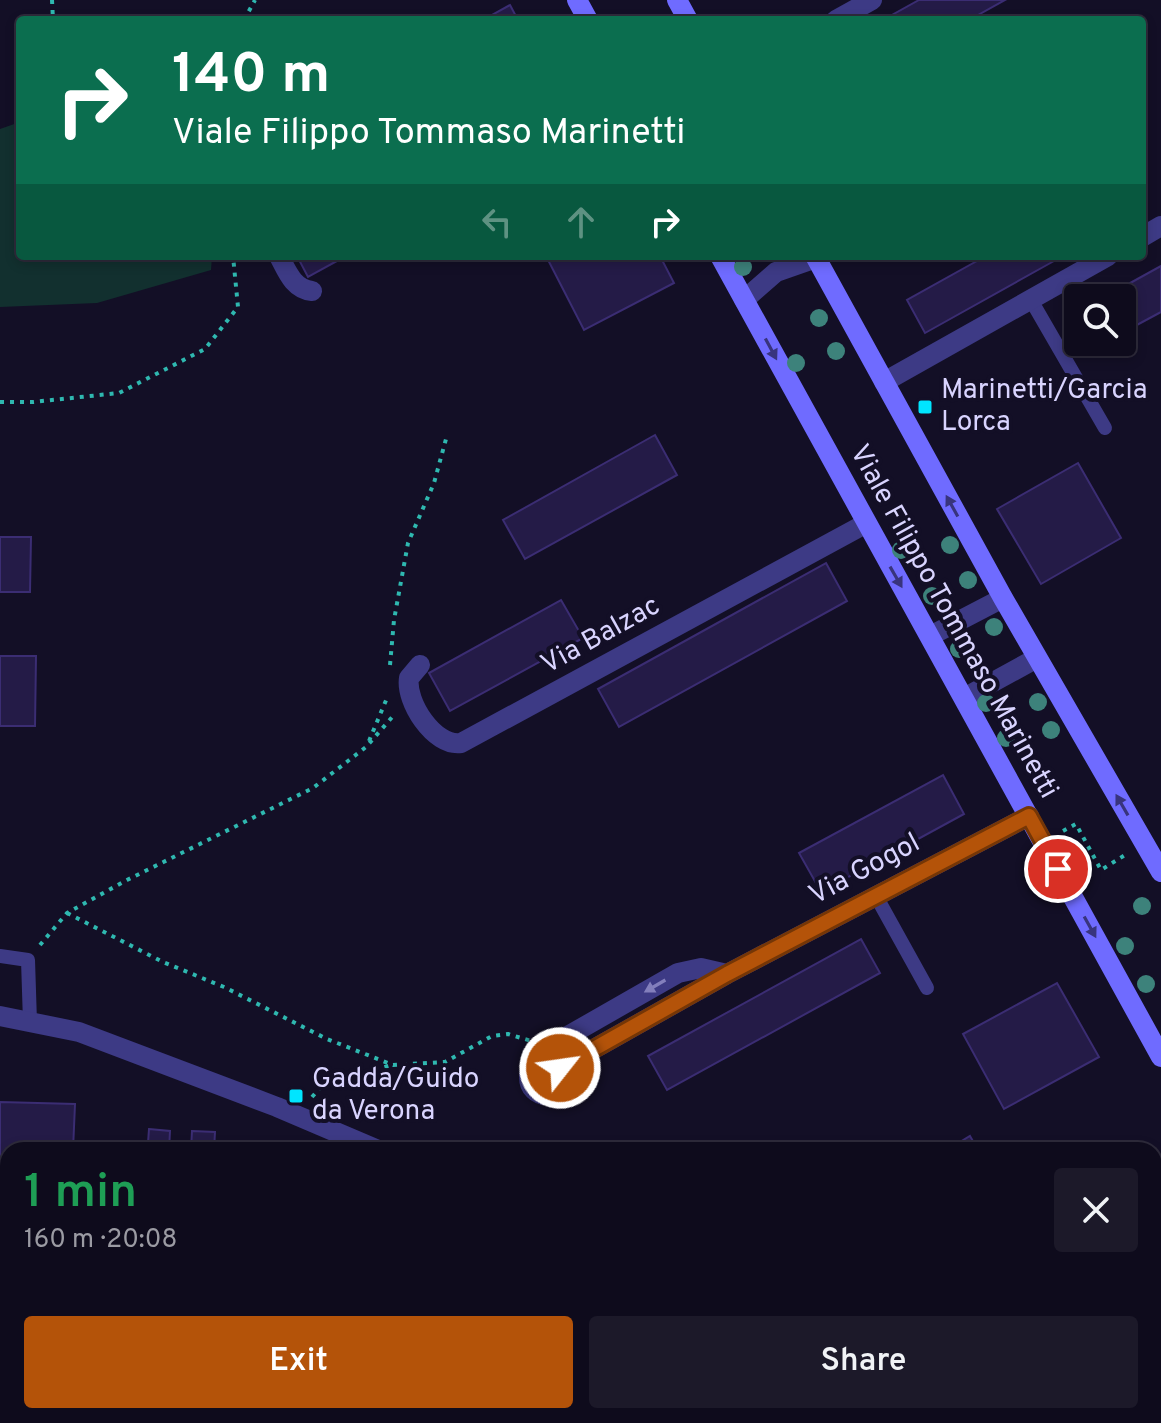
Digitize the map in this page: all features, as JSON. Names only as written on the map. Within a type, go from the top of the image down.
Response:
[{"type":"street","points":[[843,16],[872,0]]},
{"type":"street","points":[[281,260],[295,283],[312,291]]},
{"type":"street","name":"Viale Filippo Tommaso Marinetti","points":[[722,260],[1161,1057]]},
{"type":"street","points":[[744,300],[776,272],[808,260]]},
{"type":"street","name":"Viale Filippo Tommaso Marinetti","points":[[818,260],[1003,598],[1160,868]]},
{"type":"street","points":[[884,382],[1101,260]]},
{"type":"street","name":"Via Balzac","points":[[410,694],[436,736],[446,743],[469,741],[865,524]]},
{"type":"street","points":[[930,636],[1003,598]]},
{"type":"street","points":[[964,698],[1037,658]]},
{"type":"street","points":[[410,694],[409,678],[420,665]]},
{"type":"street","name":"Via Gogol","points":[[559,1058],[566,1037],[678,973],[692,968],[709,968],[727,974],[1029,816]]},
{"type":"street","points":[[0,1016],[79,1032],[359,1142]]},
{"type":"lane","points":[[1031,300],[1105,428]]},
{"type":"lane","points":[[876,896],[927,988]]},
{"type":"lane","points":[[0,956],[28,960],[30,1022]]},
{"type":"path","points":[[0,402],[33,402],[119,393],[205,349],[238,307],[233,260]]},
{"type":"path","points":[[389,675],[394,620],[408,543],[434,483],[446,439]]},
{"type":"path","points":[[366,747],[387,703],[388,689]]},
{"type":"path","points":[[28,960],[67,913],[313,788],[366,747],[410,694]]},
{"type":"path","points":[[1053,837],[1076,824],[1101,870],[1128,854]]},
{"type":"path","points":[[67,913],[327,1039],[393,1065]]},
{"type":"path","points":[[301,1117],[321,1087],[393,1065],[445,1062],[492,1036],[508,1034],[559,1058]]},
{"type":"green space","points":[[16,123],[16,260],[212,260],[211,270],[97,303],[0,307],[0,129]]},
{"type":"building","points":[[919,0],[1005,0],[976,16],[890,16]]},
{"type":"building","points":[[510,5],[516,16],[490,16]]},
{"type":"building","points":[[299,260],[339,260],[308,277]]},
{"type":"building","points":[[548,260],[662,260],[674,283],[584,330]]},
{"type":"building","points":[[979,260],[1054,261],[925,333],[907,300]]},
{"type":"building","points":[[1161,266],[1161,312],[1136,325],[1136,284],[1128,284]]},
{"type":"building","points":[[655,435],[677,475],[525,559],[503,520]]},
{"type":"building","points":[[1078,463],[1121,538],[1041,584],[997,509]]},
{"type":"building","points":[[0,537],[31,537],[30,592],[0,592]]},
{"type":"building","points":[[826,563],[847,601],[619,727],[598,689]]},
{"type":"building","points":[[561,600],[583,638],[450,711],[429,673]]},
{"type":"building","points":[[0,656],[36,656],[35,726],[0,726]]},
{"type":"building","points":[[943,775],[964,814],[821,892],[799,853]]},
{"type":"building","points":[[861,939],[880,973],[667,1090],[648,1056]]},
{"type":"building","points":[[1057,983],[1099,1057],[1004,1109],[963,1034]]},
{"type":"building","points":[[0,1102],[75,1104],[73,1142],[0,1142]]},
{"type":"building","points":[[149,1129],[170,1131],[169,1142],[148,1142]]},
{"type":"building","points":[[192,1131],[215,1132],[214,1142],[191,1142]]},
{"type":"place","name":"Marinetti/Garcia Lorca","points":[[925,407]]},
{"type":"place","name":"Gadda/Guido da Verona","points":[[296,1096]]},
{"type":"route","points":[[560,1068],[727,974],[1029,816],[1058,869]]}]
